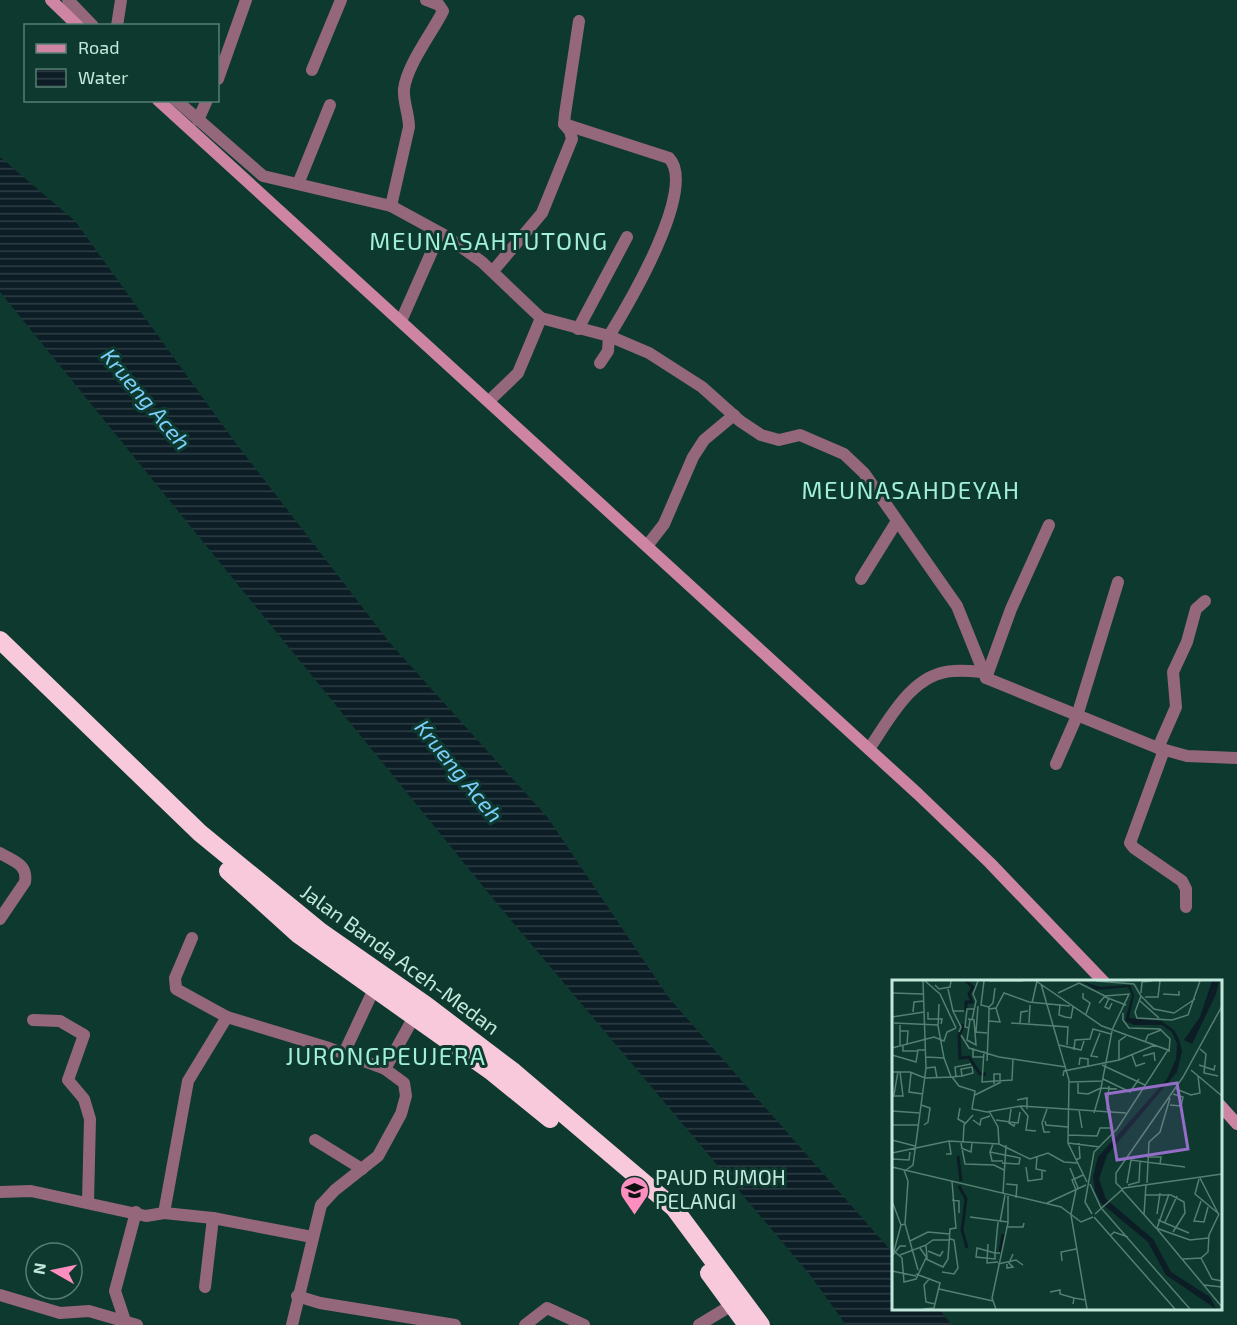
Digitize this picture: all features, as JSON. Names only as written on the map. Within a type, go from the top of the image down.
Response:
[{"type":"highway","name":"Jalan Banda Aceh-Medan","points":[[0,640],[200,833],[321,932],[427,1006],[549,1110],[674,1224],[747,1325]]},
{"type":"highway","name":"Jalan Banda Aceh-Medan","points":[[0,655],[164,815],[299,935],[549,1110],[674,1208],[761,1325]]},
{"type":"street","points":[[51,0],[76,24]]},
{"type":"street","points":[[68,0],[91,24]]},
{"type":"street","points":[[117,24],[121,0]]},
{"type":"street","points":[[219,76],[246,0]]},
{"type":"street","points":[[312,70],[341,0]]},
{"type":"street","points":[[391,206],[409,127],[404,89],[408,76],[443,12],[439,5],[426,0]]},
{"type":"street","points":[[564,124],[570,88],[571,59],[579,21]]},
{"type":"street","points":[[160,102],[869,749],[990,863],[1103,980]]},
{"type":"street","points":[[178,102],[262,176],[391,206],[440,233],[493,272],[542,318],[609,336],[649,353],[702,387],[761,435],[774,439],[800,435],[844,454],[864,473],[957,606],[968,629],[984,675]]},
{"type":"street","points":[[198,120],[206,102]]},
{"type":"street","points":[[298,183],[330,105]]},
{"type":"street","points":[[493,272],[521,236],[536,222],[546,205],[572,139],[570,131],[564,124]]},
{"type":"street","points":[[564,124],[669,158],[675,168],[675,194],[655,252],[609,336],[608,351],[600,363]]},
{"type":"street","points":[[400,321],[440,233]]},
{"type":"street","points":[[578,329],[627,237]]},
{"type":"street","points":[[489,401],[518,373],[542,318]]},
{"type":"street","points":[[647,546],[664,524],[693,457],[704,440],[734,415]]},
{"type":"street","points":[[861,579],[897,521]]},
{"type":"street","points":[[984,675],[1049,525]]},
{"type":"street","points":[[1056,764],[1077,716],[1118,582]]},
{"type":"street","points":[[1186,907],[1186,889],[1182,880],[1130,843],[1176,707],[1173,672],[1186,642],[1196,609],[1205,601]]},
{"type":"street","points":[[869,749],[899,704],[925,680],[951,670],[984,675],[1077,716],[1161,749],[1187,756],[1237,758]]},
{"type":"street","points":[[0,853],[20,863],[26,876],[25,882],[0,919]]},
{"type":"street","points":[[192,938],[175,978],[175,987],[227,1017],[344,1053],[385,1069],[404,1083],[405,1102],[383,1148],[325,1200],[312,1237],[292,1325]]},
{"type":"street","points":[[344,1053],[374,989]]},
{"type":"street","points":[[385,1069],[415,1015]]},
{"type":"street","points":[[164,1213],[188,1081],[227,1017]]},
{"type":"street","points":[[33,1020],[60,1022],[84,1035],[68,1080],[84,1100],[90,1119],[87,1202]]},
{"type":"street","points":[[1222,1106],[1237,1124]]},
{"type":"street","points":[[315,1140],[362,1169]]},
{"type":"street","points":[[0,1192],[32,1191],[146,1215],[164,1213],[213,1218],[312,1237]]},
{"type":"street","points":[[131,1323],[115,1292],[136,1212]]},
{"type":"street","points":[[205,1287],[213,1218]]},
{"type":"street","points":[[0,1296],[60,1312],[89,1311],[131,1323]]},
{"type":"street","points":[[297,1296],[398,1321],[455,1325]]},
{"type":"street","points":[[699,1325],[732,1305]]},
{"type":"street","points":[[525,1325],[547,1308],[580,1324]]},
{"type":"water","name":"Krueng Aceh","points":[[0,157],[75,221],[232,438],[390,643],[548,818],[669,998],[892,1252],[892,1310],[940,1310],[952,1325],[846,1325],[810,1275],[499,906],[0,292]]},
{"type":"place","name":"PAUD RUMOH PELANGI","points":[[634,1216]]},
{"type":"district","name":"MEUNASAHTUTONG","points":[[489,242]]},
{"type":"district","name":"MEUNASAHDEYAH","points":[[911,491]]},
{"type":"district","name":"JURONGPEUJERA","points":[[386,1057]]}]
